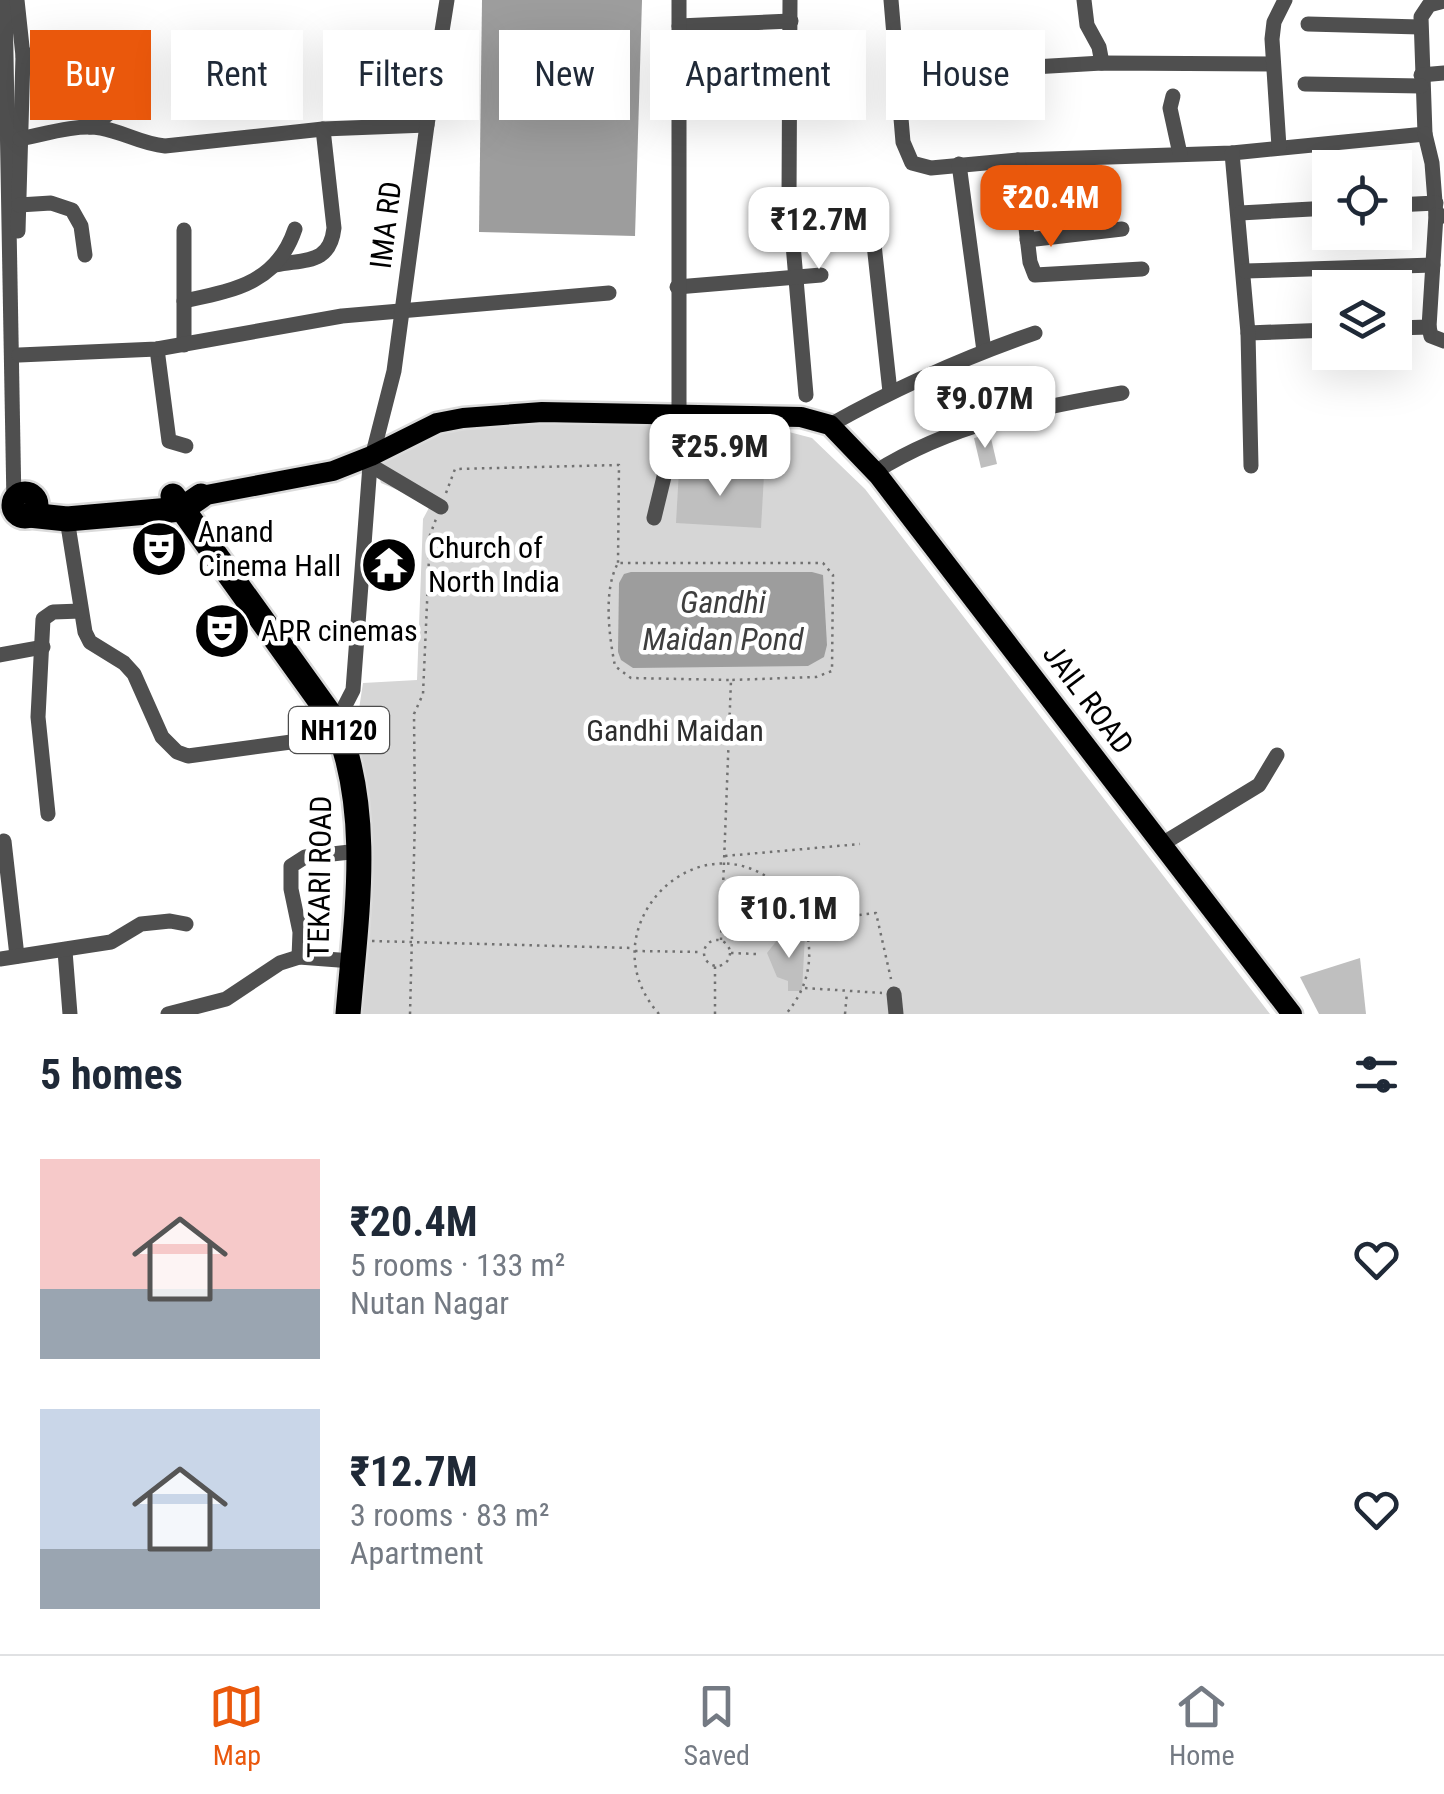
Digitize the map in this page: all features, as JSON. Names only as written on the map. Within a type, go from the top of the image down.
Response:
[{"type":"highway","points":[[20,508],[186,501]]},
{"type":"highway","points":[[20,508],[67,519],[186,501]]},
{"type":"highway","name":"TEKARI ROAD","points":[[186,501],[336,722],[352,774],[359,851],[348,1014]]},
{"type":"main road","points":[[186,501],[295,480],[370,460],[437,423],[462,418],[542,412],[759,414],[802,417],[830,425]]},
{"type":"main road","name":"JAIL ROAD","points":[[830,425],[875,472],[1292,1014]]},
{"type":"street","points":[[4,0],[10,141],[4,190],[4,332],[20,508]]},
{"type":"street","points":[[17,0],[23,56],[19,206],[20,508]]},
{"type":"street","name":"IMA RD","points":[[336,722],[354,690],[370,460],[394,371],[426,125],[447,0]]},
{"type":"street","points":[[654,518],[678,416],[679,0]]},
{"type":"street","points":[[790,0],[789,198],[806,395]]},
{"type":"street","points":[[891,0],[894,30]]},
{"type":"street","points":[[1084,0],[1086,25],[1100,47],[1102,63]]},
{"type":"street","points":[[1279,147],[1274,22],[1284,0]]},
{"type":"street","points":[[1444,1],[1424,10],[1420,27],[1421,81],[1439,211],[1428,327],[1430,336],[1444,341]]},
{"type":"street","points":[[680,26],[791,21]]},
{"type":"street","points":[[1308,24],[1420,27]]},
{"type":"street","points":[[23,56],[112,45],[136,48],[143,67],[134,91],[90,127]]},
{"type":"street","points":[[1045,67],[1102,63],[1273,64]]},
{"type":"street","points":[[1304,84],[1421,81],[1444,72]]},
{"type":"street","points":[[1173,96],[1170,108],[1180,154]]},
{"type":"street","points":[[903,120],[907,154],[920,167],[1432,142]]},
{"type":"street","points":[[20,139],[90,127],[148,145],[165,146],[323,128],[426,125]]},
{"type":"street","points":[[276,264],[316,258],[326,254],[332,245],[334,228],[323,128]]},
{"type":"street","points":[[1232,152],[1245,272],[1251,466]]},
{"type":"street","points":[[1018,160],[1035,276],[1142,269]]},
{"type":"street","points":[[959,164],[984,351]]},
{"type":"street","points":[[869,198],[890,392]]},
{"type":"street","points":[[19,206],[51,203],[72,210],[81,226],[85,255]]},
{"type":"street","points":[[1412,207],[1439,211]]},
{"type":"street","points":[[1240,213],[1312,209]]},
{"type":"street","points":[[184,301],[241,287],[276,264],[289,247],[294,228]]},
{"type":"street","points":[[184,230],[184,345]]},
{"type":"street","points":[[1027,240],[1122,230]]},
{"type":"street","points":[[1245,272],[1433,264]]},
{"type":"street","points":[[677,287],[821,275]]},
{"type":"street","points":[[19,356],[157,349],[342,316],[609,293]]},
{"type":"street","points":[[1412,327],[1428,327]]},
{"type":"street","points":[[1248,332],[1312,330]]},
{"type":"street","points":[[830,425],[890,392],[1035,332]]},
{"type":"street","points":[[157,349],[169,441],[186,446]]},
{"type":"street","points":[[875,472],[912,449],[996,418],[1122,393]]},
{"type":"street","points":[[370,460],[441,508]]},
{"type":"street","points":[[67,519],[80,611],[90,642],[124,663],[134,674],[162,737],[177,752],[200,756],[243,746],[289,744],[306,740],[336,722]]},
{"type":"street","points":[[48,814],[39,736],[44,616],[80,611]]},
{"type":"street","points":[[0,655],[42,647]]},
{"type":"street","points":[[1162,844],[1259,785],[1277,755]]},
{"type":"street","points":[[4,840],[8,958],[111,942],[141,924],[170,920],[186,924]]},
{"type":"street","points":[[299,957],[300,932],[290,889],[291,866],[304,856],[359,851]]},
{"type":"street","points":[[168,1014],[226,999],[280,962],[354,950]]},
{"type":"street","points":[[65,951],[70,1014]]},
{"type":"street","points":[[894,994],[896,1014]]},
{"type":"path","points":[[410,1014],[414,714],[423,694],[430,535],[455,470],[619,465],[618,562],[611,575],[610,644],[615,666],[631,678],[816,678],[832,671],[833,575],[823,562],[618,562]]},
{"type":"path","points":[[721,940],[731,680]]},
{"type":"path","points":[[724,856],[860,844]]},
{"type":"path","points":[[659,1014],[648,1002],[637,978],[634,949],[638,926],[648,905],[680,875],[724,864],[758,872],[772,880],[796,905],[804,921],[810,954],[804,988],[786,1014]]},
{"type":"path","points":[[804,921],[876,913],[894,994],[804,988]]},
{"type":"path","points":[[721,940],[730,953],[723,964],[715,966],[706,960],[704,952],[709,942],[721,940]]},
{"type":"path","points":[[354,950],[411,942],[704,952]]},
{"type":"path","points":[[730,953],[756,954]]},
{"type":"path","points":[[715,966],[715,1014]]},
{"type":"path","points":[[845,1014],[847,992]]},
{"type":"green space","name":"Gandhi Maidan","points":[[754,423],[812,438],[865,489],[1270,1014],[359,1014],[369,941],[366,795],[355,735],[363,683],[417,680],[423,519],[431,504],[381,483],[371,456],[454,424]]},
{"type":"water","points":[[482,0],[642,0],[635,236],[479,232]]},
{"type":"water","name":"Gandhi Maidan Pond","points":[[624,574],[823,575],[827,645],[824,657],[808,666],[633,668],[621,660],[618,652],[619,583]]},
{"type":"building","points":[[990,434],[997,464],[981,468],[974,438]]},
{"type":"building","points":[[679,470],[764,475],[761,528],[676,523]]},
{"type":"building","points":[[805,935],[802,991],[788,991],[788,981],[777,977],[767,953],[778,939]]},
{"type":"building","points":[[1360,958],[1366,1014],[1319,1014],[1300,977]]},
{"type":"place","name":"Anand Cinema Hall","points":[[159,549]]},
{"type":"place","name":"Church of North India","points":[[389,565]]},
{"type":"place","name":"APR cinemas","points":[[222,631]]}]
